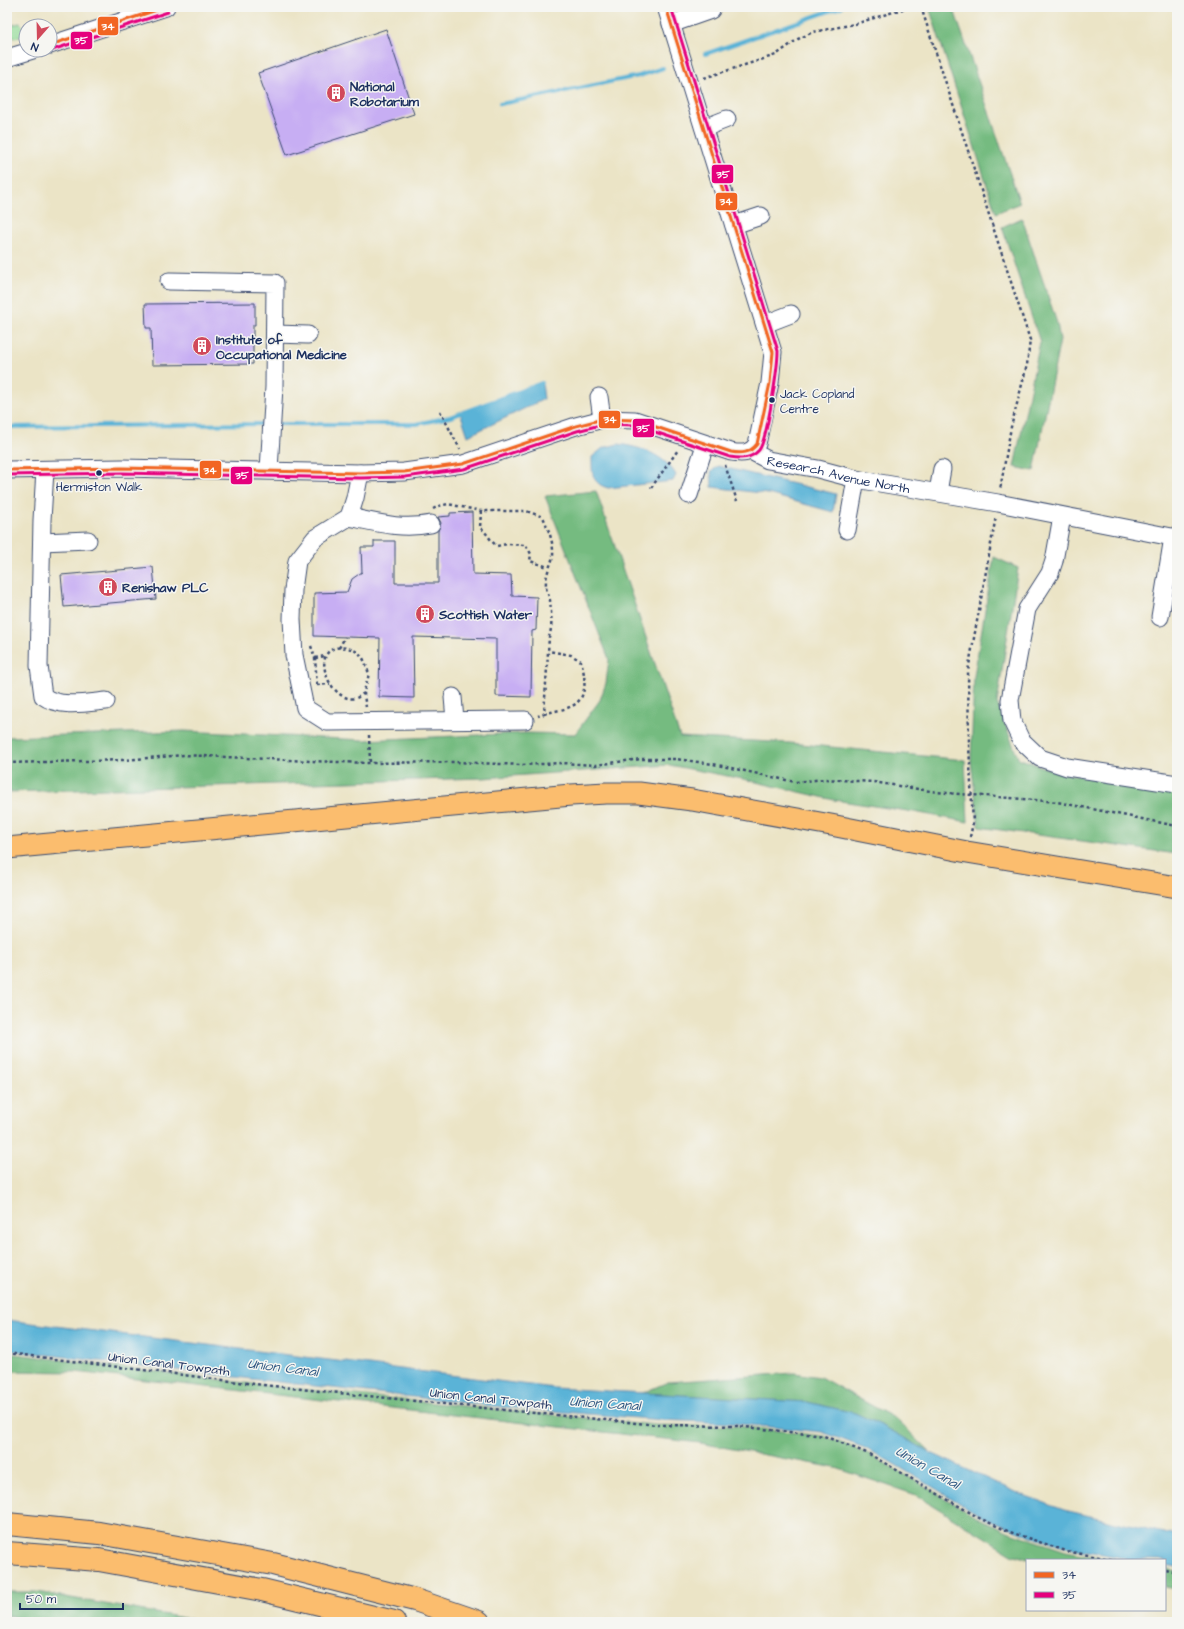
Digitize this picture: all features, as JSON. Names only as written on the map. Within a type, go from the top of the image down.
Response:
[{"type":"highway","points":[[7,1524],[99,1533],[273,1564],[414,1600],[479,1622]]},
{"type":"highway","points":[[7,1553],[99,1560],[262,1590],[394,1622]]},
{"type":"main road","points":[[7,848],[606,793],[639,793],[692,800],[831,825],[967,852],[1177,887]]},
{"type":"street","points":[[58,41],[166,7]]},
{"type":"street","points":[[666,7],[773,352],[770,383],[757,444],[751,451]]},
{"type":"street","points":[[671,24],[710,10],[710,7]]},
{"type":"street","points":[[7,58],[18,55]]},
{"type":"street","points":[[704,128],[727,119]]},
{"type":"street","points":[[734,226],[761,216]]},
{"type":"street","points":[[169,281],[275,283],[275,334],[269,470]]},
{"type":"street","points":[[765,324],[791,314]]},
{"type":"street","points":[[275,334],[308,335]]},
{"type":"street","points":[[599,397],[602,419]]},
{"type":"street","name":"Research Avenue North","points":[[7,470],[122,468],[360,473],[404,472],[463,464],[576,426],[602,419],[635,420],[705,445],[740,454],[751,451],[768,460],[818,469],[856,478],[998,503],[1175,537]]},
{"type":"street","points":[[689,496],[705,445]]},
{"type":"street","points":[[938,492],[942,469]]},
{"type":"street","points":[[45,470],[39,666],[43,696],[50,702],[106,702]]},
{"type":"street","points":[[360,473],[355,498],[349,517],[315,538],[297,561],[292,590],[292,619],[294,655],[305,708],[327,722],[525,720]]},
{"type":"street","points":[[847,530],[856,478]]},
{"type":"street","points":[[1062,516],[1054,561],[1050,573],[1027,609],[1010,700],[1012,720],[1021,740],[1040,758],[1068,767],[1177,784]]},
{"type":"street","points":[[349,517],[390,525],[423,526]]},
{"type":"street","points":[[1160,617],[1172,569],[1175,537]]},
{"type":"street","points":[[42,542],[88,540]]},
{"type":"street","points":[[453,697],[455,720]]},
{"type":"path","points":[[689,80],[698,81],[776,55],[798,39],[813,32],[855,24],[909,7]]},
{"type":"path","points":[[921,7],[1030,340],[1027,365],[1011,427],[968,671],[973,823],[967,852]]},
{"type":"path","points":[[440,412],[462,452],[454,453]]},
{"type":"path","points":[[651,488],[672,458]]},
{"type":"path","points":[[725,466],[737,501]]},
{"type":"path","points":[[423,526],[414,522],[427,512],[439,506],[448,504],[481,511],[526,510],[543,517],[550,536],[552,549],[546,588],[550,600],[551,630],[548,651],[544,714]]},
{"type":"path","points":[[481,511],[480,528],[492,542],[497,546],[507,544],[526,545],[531,554],[530,561],[548,568]]},
{"type":"path","points":[[338,648],[345,637]]},
{"type":"path","points":[[338,648],[356,650],[362,655],[368,673],[364,693],[356,698],[347,698],[337,692],[330,684],[326,674],[325,656],[328,651],[338,648]]},
{"type":"path","points":[[525,720],[573,706],[583,694],[585,675],[581,661],[571,655],[548,651]]},
{"type":"path","points":[[315,658],[325,656]]},
{"type":"path","points":[[317,686],[330,684]]},
{"type":"path","points":[[7,763],[125,760],[184,755],[310,762],[456,762],[522,765],[562,763],[595,765],[641,759],[676,759],[713,764],[796,782],[825,779],[873,782],[937,792],[1057,802],[1177,826]]},
{"type":"path","name":"Union Canal Towpath","points":[[7,1353],[263,1385],[470,1407],[657,1425],[737,1426],[824,1436],[869,1454],[981,1519],[1010,1532],[1066,1551],[1110,1559]]},
{"type":"path","points":[[1166,1569],[1177,1572]]},
{"type":"green space","points":[[929,7],[953,7],[1020,203],[996,213]]},
{"type":"green space","points":[[18,23],[18,37],[14,38],[9,34],[7,26]]},
{"type":"green space","points":[[1022,218],[1057,323],[1060,340],[1034,471],[1014,467],[1040,342],[1002,227]]},
{"type":"green space","points":[[596,491],[680,737],[790,743],[965,760],[968,822],[834,800],[743,779],[669,765],[483,778],[7,792],[7,737],[184,731],[364,740],[526,733],[575,734],[600,700],[606,683],[609,659],[545,496]]},
{"type":"green space","points":[[994,557],[1018,568],[997,703],[1018,758],[1056,772],[1177,793],[1177,854],[979,827],[971,761],[974,676]]},
{"type":"green space","points":[[7,1353],[263,1385],[463,1406],[657,1425],[737,1426],[824,1436],[869,1454],[981,1519],[1010,1532],[1066,1551],[1110,1559],[1030,1559],[1012,1554],[916,1495],[836,1468],[700,1443],[75,1372],[7,1371]]},
{"type":"green space","points":[[794,1373],[820,1377],[896,1419],[931,1453],[883,1426],[855,1413],[807,1402],[642,1393],[668,1382]]},
{"type":"green space","points":[[1166,1569],[1177,1572],[1177,1589],[1166,1587]]},
{"type":"green space","points":[[7,1592],[37,1592],[207,1622],[48,1622],[7,1616]]},
{"type":"water","points":[[542,383],[544,399],[468,436],[460,412]]},
{"type":"water","points":[[618,444],[635,447],[658,457],[671,468],[676,475],[673,481],[608,488],[602,486],[595,480],[592,457],[603,448]]},
{"type":"water","points":[[718,466],[836,494],[833,512],[768,494],[712,487],[711,472]]},
{"type":"water","name":"Union Canal","points":[[7,1320],[554,1388],[807,1402],[855,1413],[883,1426],[931,1453],[1018,1493],[1064,1510],[1177,1536],[1177,1568],[1166,1566],[1166,1559],[1129,1559],[1061,1546],[1037,1538],[985,1518],[865,1448],[822,1432],[729,1423],[662,1420],[502,1407],[7,1350]]},
{"type":"building","name":"National Robotarium","points":[[386,29],[414,114],[287,155],[258,73]]},
{"type":"building","name":"Institute of Occupational Medicine","points":[[255,303],[255,325],[253,325],[253,364],[152,365],[151,328],[146,328],[145,304]]},
{"type":"building","name":"Scottish Water","points":[[472,512],[473,574],[511,575],[512,596],[537,597],[536,630],[532,631],[531,697],[496,696],[496,639],[413,637],[414,698],[379,697],[380,638],[314,636],[314,593],[347,592],[352,579],[362,572],[361,547],[374,547],[374,541],[395,541],[395,583],[438,583],[438,531],[441,523],[438,517],[450,516],[450,513]]},
{"type":"building","name":"Renishaw PLC","points":[[153,567],[156,599],[64,607],[61,575]]},
{"type":"waterway","points":[[705,54],[841,7]]},
{"type":"waterway","points":[[500,104],[639,76],[663,68]]},
{"type":"waterway","points":[[275,424],[416,424],[450,417],[542,383]]},
{"type":"waterway","points":[[7,427],[268,424]]},
{"type":"transit line","name":"34","points":[[58,42],[166,7]]},
{"type":"transit line","name":"34","points":[[7,470],[122,468],[360,473],[404,472],[463,464],[576,426],[603,419],[635,420],[731,452],[742,453],[752,449],[757,444],[770,383],[773,352],[666,7]]},
{"type":"transit line","name":"35","points":[[7,475],[122,473],[360,478],[405,477],[464,469],[577,431],[604,424],[634,425],[730,457],[746,458],[756,453],[762,444],[769,418],[778,351],[671,7]]},
{"type":"transit line","name":"35","points":[[58,48],[168,12]]},
{"type":"place","name":"National Robotarium","points":[[336,93]]},
{"type":"place","name":"Institute of Occupational Medicine","points":[[202,346]]},
{"type":"place","name":"Jack Copland Centre","points":[[772,400]]},
{"type":"place","name":"Hermiston Walk","points":[[99,473]]},
{"type":"place","name":"Renishaw PLC","points":[[108,587]]},
{"type":"place","name":"Scottish Water","points":[[425,614]]}]
